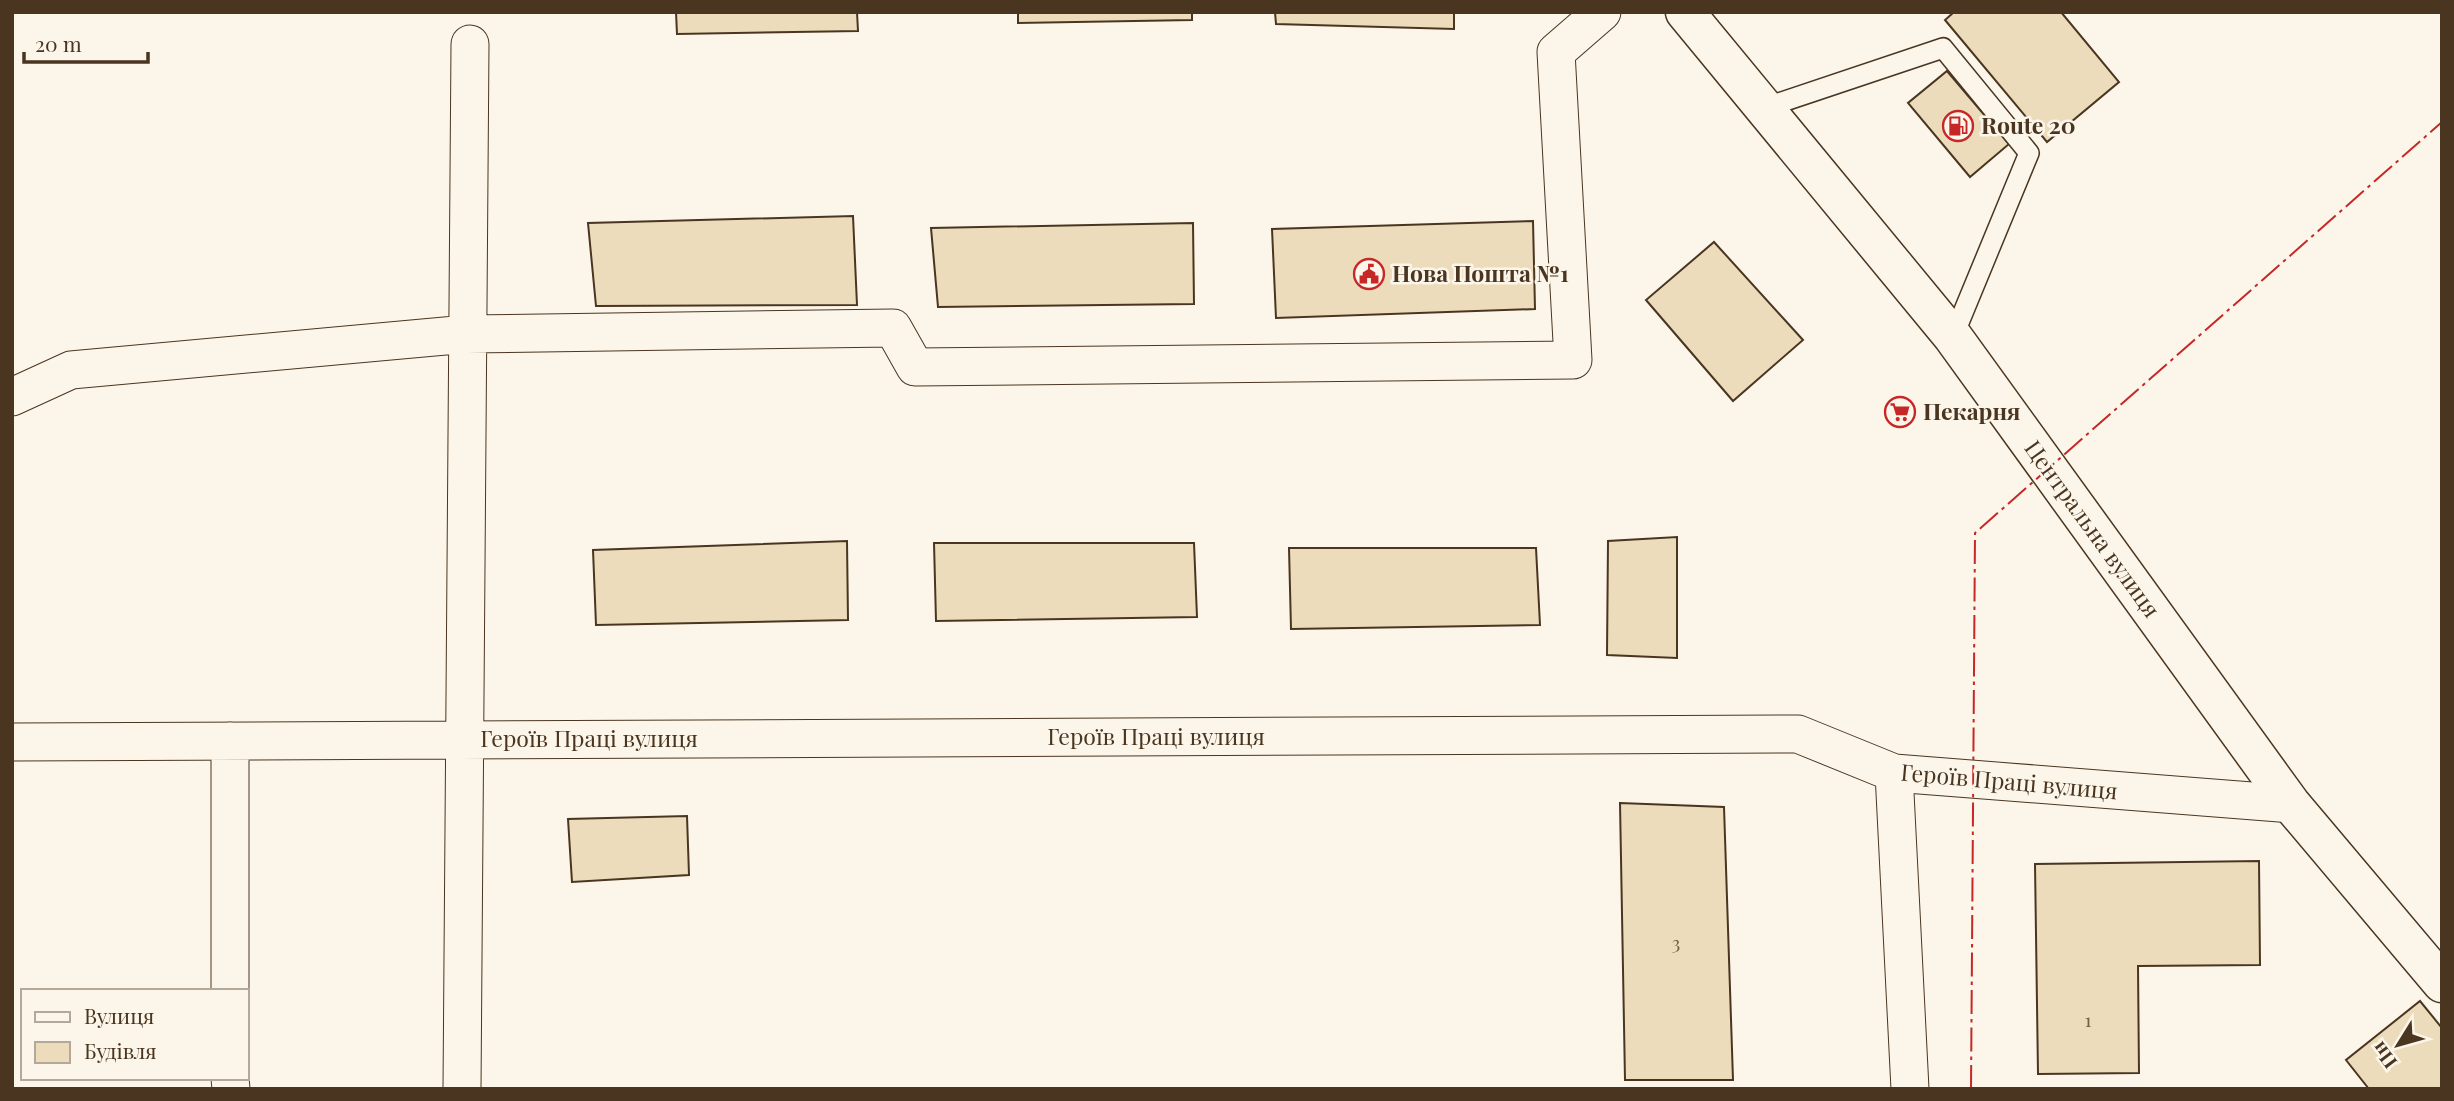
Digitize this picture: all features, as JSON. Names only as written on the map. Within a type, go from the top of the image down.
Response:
[{"type":"main road","name":"Центральна вулиця","points":[[1685,12],[1953,337],[2291,804],[2442,983]]},
{"type":"street","points":[[12,397],[71,370],[467,334],[893,328],[915,367],[1573,360],[1556,52],[1602,12]]},
{"type":"street","points":[[462,1089],[470,44]]},
{"type":"street","name":"Героїв Праці вулиця","points":[[12,742],[1798,734],[1894,773],[2291,804]]},
{"type":"street","points":[[230,741],[230,989]]},
{"type":"street","points":[[1894,773],[1910,1089]]},
{"type":"lane","points":[[1764,108],[1943,48],[1952,58],[2029,153],[1953,337]]},
{"type":"building","points":[[676,12],[857,12],[858,31],[677,34]]},
{"type":"building","points":[[1018,12],[1192,12],[1192,20],[1018,23]]},
{"type":"building","points":[[1275,12],[1454,12],[1454,29],[1276,24]]},
{"type":"building","points":[[1954,12],[2061,12],[2119,82],[2047,142],[1945,20]]},
{"type":"building","points":[[1947,71],[2009,144],[1970,177],[1908,103]]},
{"type":"building","points":[[853,216],[857,305],[596,306],[588,223]]},
{"type":"building","points":[[1533,221],[1535,309],[1276,318],[1272,229]]},
{"type":"building","points":[[1193,223],[1194,304],[938,307],[931,228]]},
{"type":"building","points":[[1714,242],[1803,340],[1733,401],[1646,300]]},
{"type":"building","points":[[1677,537],[1677,658],[1607,655],[1608,541]]},
{"type":"building","points":[[847,541],[848,620],[596,625],[593,550]]},
{"type":"building","points":[[934,543],[1194,543],[1197,617],[936,621]]},
{"type":"building","points":[[1289,548],[1536,548],[1540,625],[1291,629]]},
{"type":"building","points":[[1620,803],[1724,807],[1733,1080],[1625,1080]]},
{"type":"building","points":[[687,816],[689,875],[572,882],[568,819]]},
{"type":"building","points":[[2259,861],[2260,965],[2138,966],[2139,1073],[2038,1074],[2035,864]]},
{"type":"building","points":[[2420,1001],[2442,1028],[2442,1089],[2369,1089],[2346,1060]]},
{"type":"power","points":[[1971,1089],[1975,533],[2442,122]]},
{"type":"place","name":"Route 20","points":[[1958,126]]},
{"type":"place","name":"Нова Пошта №1","points":[[1369,274]]},
{"type":"place","name":"Пекарня","points":[[1900,412]]}]
